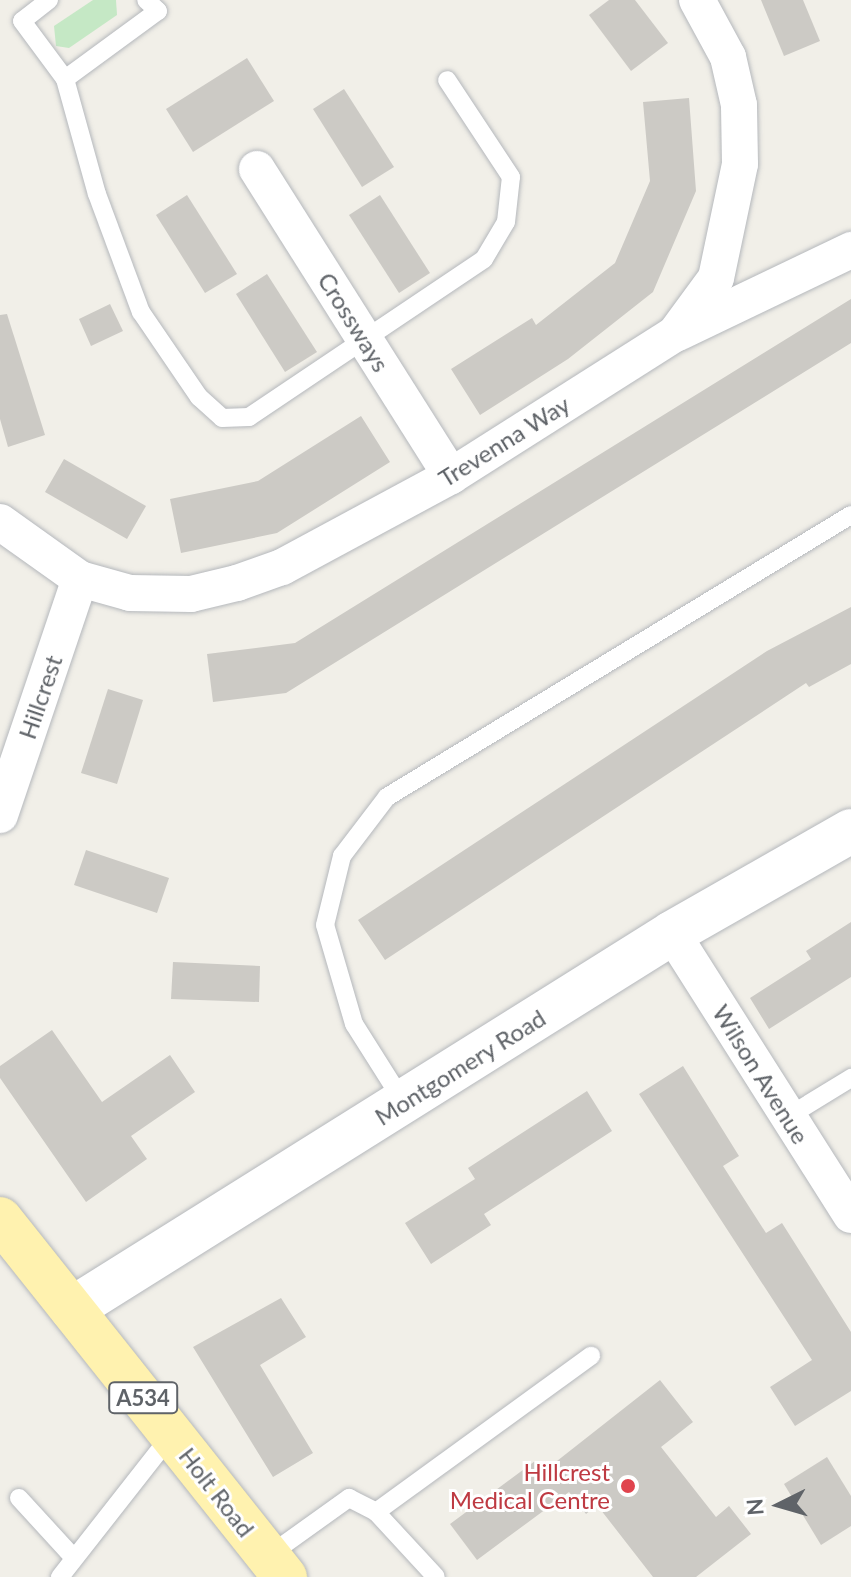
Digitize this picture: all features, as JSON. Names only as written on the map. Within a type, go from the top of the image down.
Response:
[{"type":"main road","name":"Holt Road","points":[[0,1219],[277,1567]]},
{"type":"street","name":"Trevenna Way","points":[[0,522],[80,579],[130,593],[191,594],[237,583],[282,567],[451,476],[675,334],[716,278],[740,164],[739,105],[728,57],[697,0]]},
{"type":"street","name":"Crossways","points":[[257,169],[451,476]]},
{"type":"street","points":[[675,334],[851,250]]},
{"type":"street","name":"Hillcrest","points":[[0,815],[80,579]]},
{"type":"street","name":"Montgomery Road","points":[[72,1309],[672,933],[851,831]]},
{"type":"street","name":"Wilson Avenue","points":[[672,933],[851,1215]]},
{"type":"lane","points":[[49,0],[22,21],[65,79],[97,194],[141,312],[199,397],[222,418],[249,417],[484,259],[506,222],[511,177],[447,80]]},
{"type":"lane","points":[[65,79],[158,11],[146,0]]},
{"type":"lane","points":[[404,1103],[354,1024],[325,925],[342,856],[387,797],[851,515]]},
{"type":"lane","points":[[789,1116],[851,1078]]},
{"type":"lane","points":[[376,1512],[591,1356]]},
{"type":"lane","points":[[60,1577],[172,1434]]},
{"type":"lane","points":[[19,1498],[74,1558]]},
{"type":"lane","points":[[277,1567],[349,1498],[376,1512],[436,1577]]},
{"type":"green space","points":[[93,0],[116,0],[117,15],[69,48],[56,46],[54,26]]},
{"type":"building","points":[[609,0],[635,0],[668,43],[631,71],[589,15]]},
{"type":"building","points":[[761,0],[803,0],[820,41],[784,56]]},
{"type":"building","points":[[247,58],[274,101],[193,152],[166,109]]},
{"type":"building","points":[[344,89],[394,167],[362,187],[313,109]]},
{"type":"building","points":[[689,98],[696,191],[653,292],[568,359],[480,415],[451,369],[532,318],[536,325],[615,263],[650,181],[643,102]]},
{"type":"building","points":[[187,195],[237,274],[205,293],[156,215]]},
{"type":"building","points":[[380,195],[430,273],[399,293],[349,215]]},
{"type":"building","points":[[267,274],[317,352],[285,372],[236,294]]},
{"type":"building","points":[[851,299],[851,343],[286,693],[213,702],[207,654],[295,643]]},
{"type":"building","points":[[110,304],[123,331],[91,346],[79,319]]},
{"type":"building","points":[[7,314],[45,435],[8,447],[0,419],[0,315]]},
{"type":"building","points":[[361,416],[390,462],[277,533],[181,553],[170,499],[258,481]]},
{"type":"building","points":[[64,459],[146,506],[127,539],[45,492]]},
{"type":"building","points":[[851,607],[851,664],[809,687],[806,683],[385,960],[358,920],[767,651]]},
{"type":"building","points":[[108,689],[143,700],[117,784],[81,773]]},
{"type":"building","points":[[86,850],[169,878],[157,913],[74,885]]},
{"type":"building","points":[[851,922],[851,977],[769,1029],[750,998],[811,959],[806,951]]},
{"type":"building","points":[[173,962],[260,966],[259,1002],[171,999]]},
{"type":"building","points":[[52,1030],[102,1102],[170,1055],[195,1092],[131,1136],[147,1159],[86,1202],[0,1078],[0,1066]]},
{"type":"building","points":[[683,1066],[739,1156],[723,1166],[766,1233],[782,1223],[851,1332],[851,1391],[795,1426],[770,1387],[812,1360],[639,1094]]},
{"type":"building","points":[[587,1091],[612,1131],[484,1214],[491,1225],[431,1264],[405,1223],[475,1179],[468,1168]]},
{"type":"building","points":[[281,1298],[306,1337],[260,1365],[313,1453],[273,1477],[193,1347]]},
{"type":"building","name":"Hillcrest Medical Centre","points":[[660,1380],[693,1422],[661,1447],[716,1517],[729,1506],[751,1534],[696,1577],[653,1577],[597,1505],[586,1514],[569,1492],[477,1560],[450,1524],[535,1461],[543,1472]]},
{"type":"building","points":[[827,1457],[851,1496],[851,1526],[821,1545],[784,1484]]},
{"type":"place","name":"Hillcrest Medical Centre","points":[[628,1486]]}]
